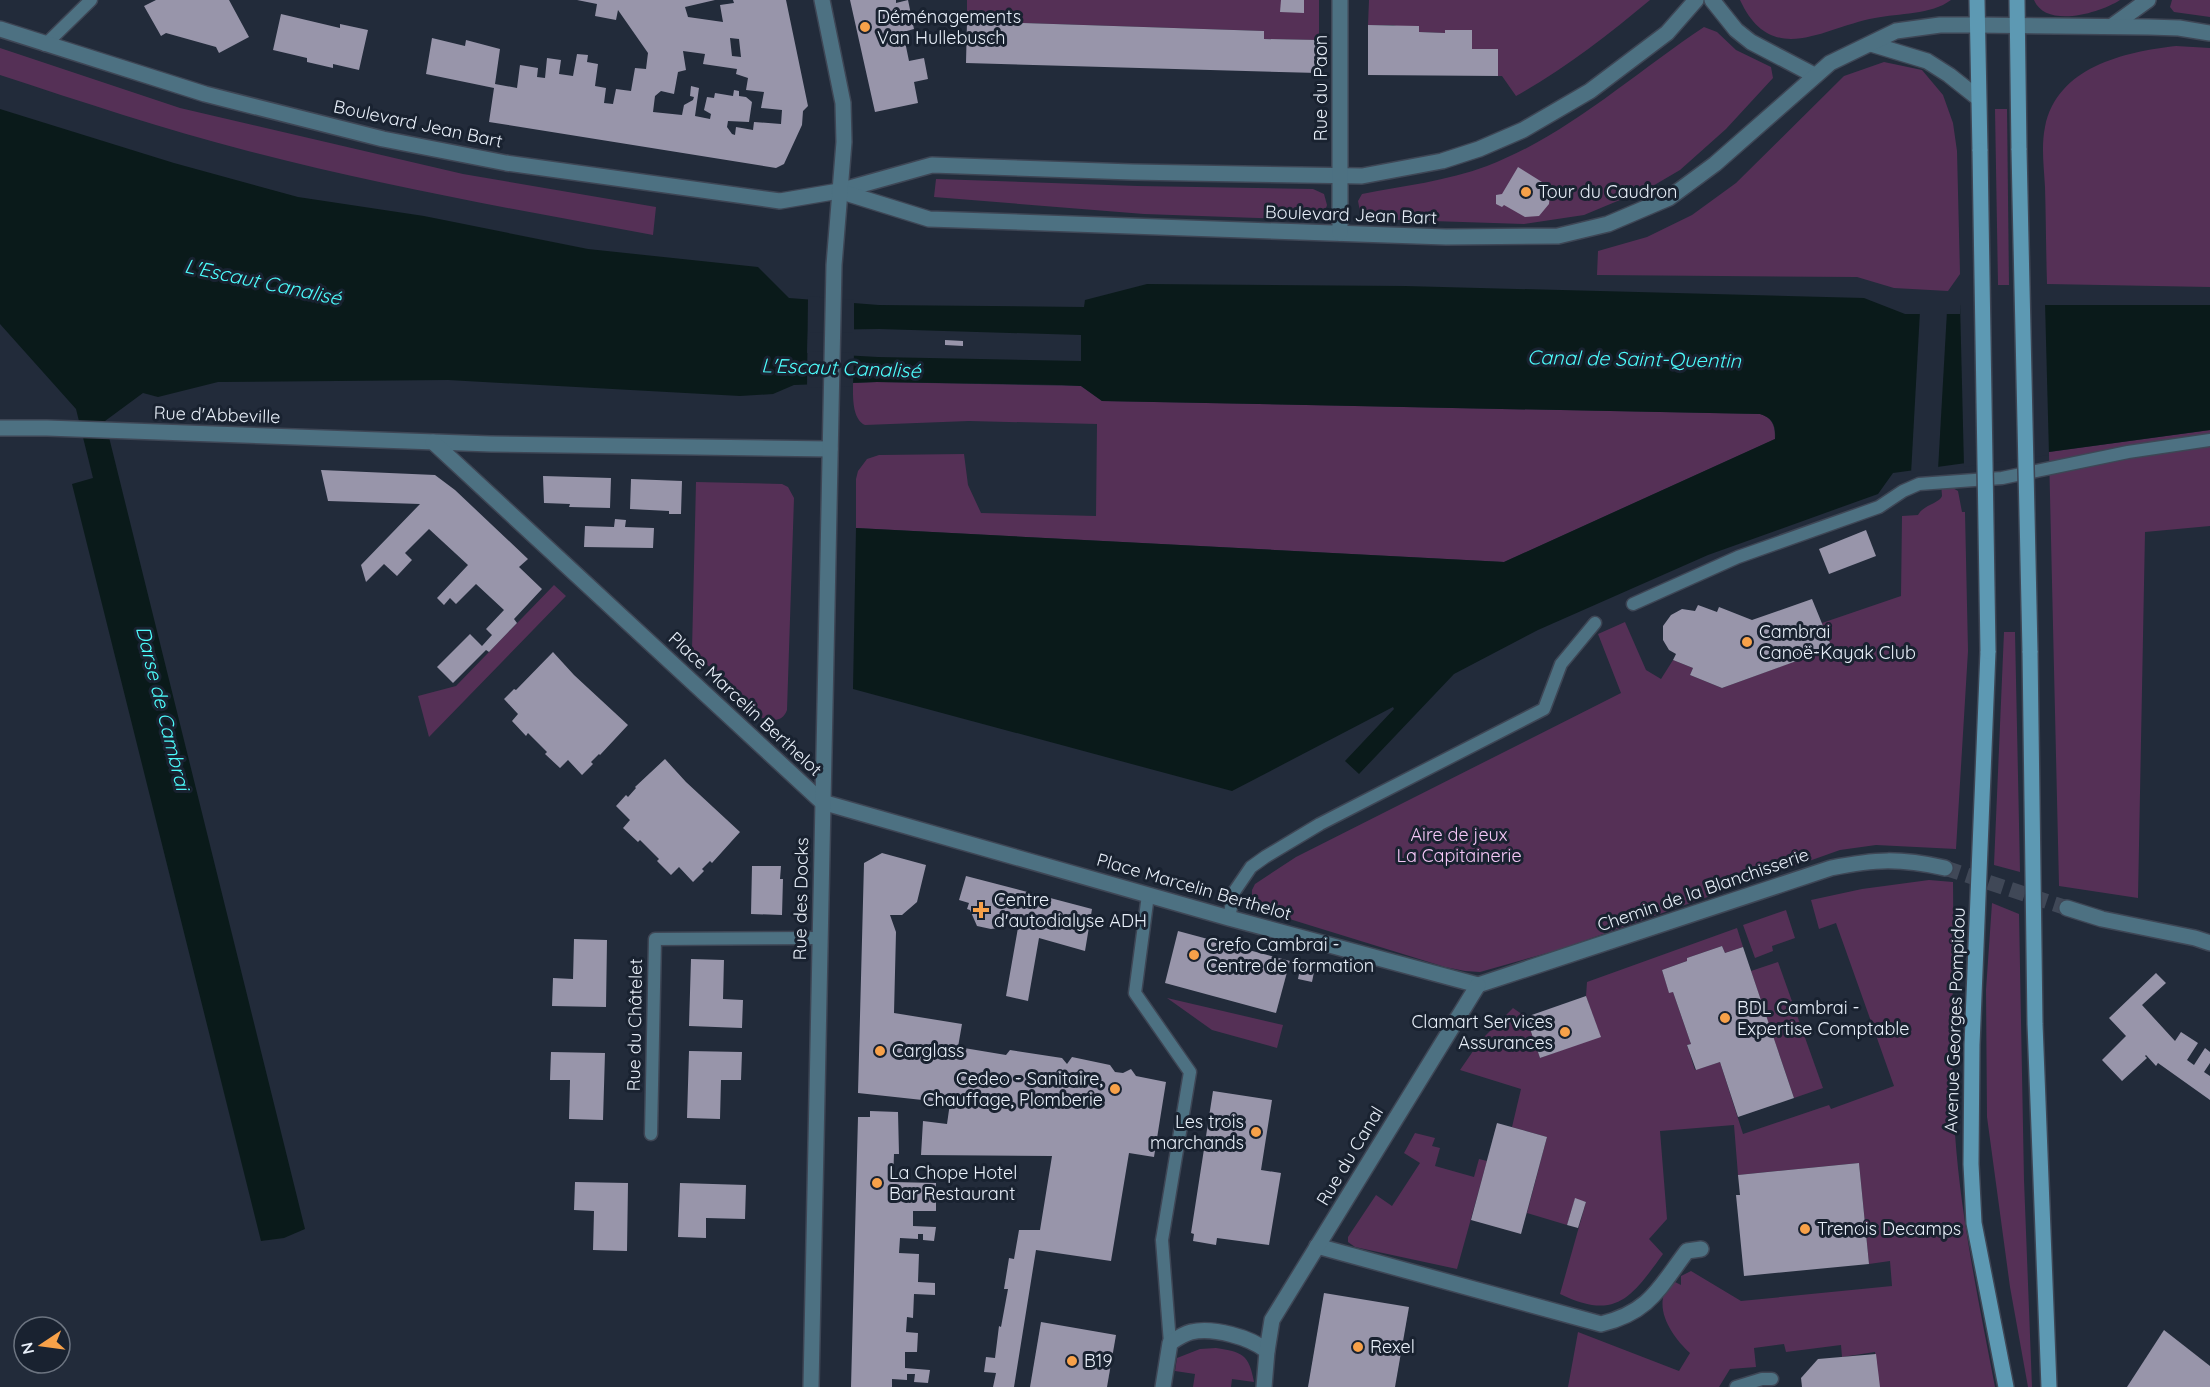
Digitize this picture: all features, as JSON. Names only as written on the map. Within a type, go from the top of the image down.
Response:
[{"type":"main road","name":"Avenue Georges Pompidou","points":[[1977,0],[1988,651],[1972,1045],[1971,1164],[1974,1224],[2006,1387]]},
{"type":"main road","points":[[2017,0],[2031,651],[2035,1012],[2049,1387]]},
{"type":"street","name":"Rue des Docks","points":[[811,1387],[834,250],[844,142],[843,103],[822,0]]},
{"type":"street","name":"Rue du Paon","points":[[1340,233],[1341,0]]},
{"type":"street","name":"Boulevard Jean Bart","points":[[0,29],[45,45],[249,106],[445,152],[702,192],[780,201],[839,191],[932,165],[1341,176],[1381,173],[1442,161],[1479,149],[1523,130],[1590,91],[1645,52],[1667,33],[1696,0]]},
{"type":"street","points":[[1713,0],[1736,30],[1751,42],[1814,75]]},
{"type":"street","points":[[2112,26],[2148,0]]},
{"type":"street","name":"Boulevard Jean Bart","points":[[839,191],[929,219],[1158,228],[1542,238],[1577,233],[1608,224],[1652,206],[1683,189],[1735,148],[1814,75],[1845,54],[1896,31],[1940,25],[1977,25],[2179,28],[2210,33]]},
{"type":"street","points":[[1871,44],[1927,61],[1978,98]]},
{"type":"street","name":"Rue d'Abbeville","points":[[1,426],[433,442]]},
{"type":"street","points":[[433,442],[830,449]]},
{"type":"street","name":"Place Marcelin Berthelot","points":[[433,442],[822,802],[1229,918],[1478,985]]},
{"type":"street","name":"Chemin de la Blanchisserie","points":[[1478,985],[1831,868],[1865,861],[1896,859],[1945,867]]},
{"type":"street","points":[[2067,908],[2102,920],[2210,943]]},
{"type":"street","name":"Rue du Canal","points":[[1264,1387],[1272,1320],[1478,985]]},
{"type":"street","points":[[1317,1246],[1601,1324],[1619,1320],[1647,1304],[1687,1251],[1701,1249]]},
{"type":"street","points":[[1163,1387],[1170,1343],[1190,1332],[1205,1331],[1239,1336],[1259,1345],[1267,1352]]},
{"type":"lane","points":[[45,45],[91,0]]},
{"type":"lane","points":[[1634,604],[1738,557],[1880,507],[1909,487],[1919,484],[2002,478],[2128,452],[2210,440]]},
{"type":"lane","points":[[1229,918],[1234,892],[1251,867],[1265,856],[1320,824],[1544,709],[1561,664],[1595,623]]},
{"type":"lane","points":[[1148,895],[1135,993],[1190,1072],[1162,1240],[1170,1343]]},
{"type":"lane","name":"Rue du Châtelet","points":[[651,1134],[655,939],[820,938]]},
{"type":"lane","points":[[1736,1387],[1762,1379],[1772,1379]]},
{"type":"green space","points":[[967,0],[1319,0],[1319,40],[1264,39],[1264,31],[967,21]]},
{"type":"green space","points":[[1369,0],[1650,0],[1585,51],[1516,96],[1502,76],[1498,76],[1498,49],[1472,49],[1471,30],[1445,30],[1445,33],[1419,32],[1393,25],[1368,25]]},
{"type":"green space","points":[[1740,0],[1951,0],[1924,11],[1875,18],[1800,38],[1783,38],[1767,33],[1753,21]]},
{"type":"green space","points":[[2034,0],[2120,0],[2100,10],[2074,16],[2061,16],[2040,9]]},
{"type":"green space","points":[[2172,0],[2210,0],[2210,17],[2174,12],[2170,7]]},
{"type":"green space","points":[[1704,27],[1717,32],[1736,50],[1771,67],[1773,78],[1726,129],[1680,170],[1651,187],[1584,215],[1524,224],[1361,217],[1358,201],[1362,194],[1472,171],[1517,153],[1545,138],[1599,103]]},
{"type":"green space","points":[[2176,46],[2210,48],[2210,287],[2047,284],[2043,142],[2052,107],[2063,90],[2095,66],[2135,53]]},
{"type":"green space","points":[[0,48],[180,108],[463,174],[656,207],[653,235],[399,186],[298,164],[185,134],[0,75]]},
{"type":"green space","points":[[1884,62],[1922,70],[1943,95],[1953,123],[1957,151],[1960,274],[1948,291],[1894,288],[1857,277],[1597,275],[1598,251],[1647,237],[1692,215],[1736,183],[1844,76]]},
{"type":"green space","points":[[1995,109],[2007,109],[2009,285],[1998,285]]},
{"type":"green space","points":[[936,179],[1313,189],[1324,194],[1327,205],[1324,215],[1314,220],[1144,214],[934,197]]},
{"type":"green space","points":[[853,383],[1081,386],[1102,401],[1760,414],[1772,423],[1775,439],[1504,562],[856,528],[858,471],[867,459],[879,455],[964,454],[968,485],[981,513],[1096,516],[1097,424],[969,421],[865,425],[855,413]]},
{"type":"green space","points":[[2210,430],[2210,526],[2145,532],[2138,898],[2059,886],[2049,452]]},
{"type":"green space","points":[[696,482],[782,484],[788,487],[794,498],[787,710],[780,719],[762,718],[692,650]]},
{"type":"green space","name":"Aire de jeux La Capitainerie","points":[[1942,486],[1949,486],[1958,491],[1962,512],[1965,512],[1968,651],[1956,849],[1876,845],[1840,850],[1558,950],[1480,972],[1445,967],[1270,913],[1252,901],[1252,890],[1255,884],[1296,857],[1621,693],[1598,634],[1625,622],[1646,670],[1661,679],[1673,660],[1693,668],[1690,675],[1722,688],[1831,648],[1822,623],[1901,596],[1902,516],[1918,515],[1938,501],[1942,496]]},
{"type":"green space","points":[[554,585],[566,596],[429,737],[418,696],[456,686]]},
{"type":"green space","points":[[2004,632],[2015,632],[2020,872],[1994,865]]},
{"type":"green space","points":[[1929,880],[1953,882],[1952,1040],[1955,1134],[1966,1229],[1995,1387],[1879,1387],[1875,1352],[1842,1357],[1841,1345],[1786,1352],[1784,1344],[1754,1348],[1756,1367],[1730,1369],[1719,1387],[1568,1387],[1578,1332],[1679,1371],[1690,1353],[1676,1338],[1665,1319],[1663,1299],[1673,1281],[1681,1285],[1681,1276],[1691,1271],[1741,1301],[1892,1286],[1890,1261],[1869,1264],[1859,1163],[1738,1175],[1734,1125],[1660,1131],[1667,1219],[1649,1239],[1663,1254],[1641,1283],[1621,1301],[1609,1305],[1595,1305],[1579,1302],[1560,1294],[1586,1202],[1575,1199],[1567,1225],[1527,1213],[1547,1137],[1512,1127],[1521,1089],[1460,1070],[1480,1041],[1513,1008],[1526,1017],[1540,1058],[1600,1036],[1586,996],[1587,982],[1737,928],[1743,947],[1725,953],[1722,946],[1687,958],[1687,961],[1662,970],[1669,992],[1673,992],[1691,1044],[1687,1045],[1695,1070],[1720,1062],[1743,1134],[1829,1105],[1831,1109],[1894,1086],[1836,923],[1819,929],[1811,900],[1862,889]]},
{"type":"green space","points":[[1992,903],[2019,914],[2024,1180],[2032,1387],[2028,1387],[2010,1287],[1987,1117],[1986,990]]},
{"type":"green space","points":[[1786,910],[1795,938],[1772,946],[1773,951],[1755,958],[1743,925]]},
{"type":"green space","points":[[1778,962],[1823,1088],[1794,1098],[1751,971]]},
{"type":"green space","points":[[1167,998],[1283,1025],[1277,1048],[1212,1030]]},
{"type":"green space","points":[[1415,1133],[1435,1138],[1432,1146],[1440,1148],[1435,1166],[1474,1177],[1479,1159],[1487,1161],[1457,1269],[1355,1247],[1348,1242],[1348,1237],[1376,1195],[1392,1206],[1420,1163],[1404,1153]]},
{"type":"green space","points":[[1216,1348],[1243,1356],[1250,1365],[1254,1382],[1232,1379],[1231,1387],[1193,1387],[1195,1374],[1175,1371],[1177,1358],[1200,1349]]},
{"type":"water","points":[[0,109],[174,163],[298,197],[424,216],[588,249],[758,267],[789,298],[879,305],[1084,307],[1085,300],[1147,284],[1405,286],[1864,298],[1905,314],[1960,314],[1960,305],[2210,305],[2210,430],[1893,473],[1878,494],[1708,555],[1538,630],[1454,674],[1359,774],[1345,761],[1394,709],[1393,707],[1232,791],[853,689],[856,528],[1504,562],[1775,439],[1773,423],[1760,414],[1102,401],[1081,386],[1062,385],[877,382],[794,385],[773,394],[740,396],[448,380],[218,382],[158,397],[143,393],[105,421],[305,1229],[284,1238],[261,1241],[72,484],[93,478],[76,409],[0,324]],"holes":[[[879,329],[1081,335],[1081,361],[878,357],[807,353],[808,330]]]},
{"type":"pier","points":[[808,296],[854,300],[854,332],[810,333],[810,351],[854,353],[853,386],[807,388]]},
{"type":"pier","points":[[1960,302],[2045,302],[2049,455],[1964,467]]},
{"type":"pier","points":[[1920,311],[1947,311],[1938,470],[1911,474]]},
{"type":"building","points":[[156,0],[229,0],[249,37],[219,53],[216,47],[166,33],[161,36],[144,6]]},
{"type":"building","points":[[577,0],[715,0],[685,7],[688,17],[723,22],[720,5],[734,3],[733,0],[786,0],[808,106],[803,111],[802,125],[784,164],[776,168],[489,122],[494,88],[426,74],[432,38],[465,46],[466,40],[500,49],[495,84],[517,88],[520,65],[538,68],[537,77],[545,78],[547,58],[561,60],[559,74],[573,76],[577,54],[588,55],[587,62],[598,64],[595,86],[606,88],[604,103],[613,104],[616,89],[631,91],[635,68],[646,69],[648,53],[618,10],[616,20],[595,16],[597,4]],"holes":[[[730,38],[739,39],[741,57],[732,56]],[[683,51],[705,54],[703,64],[737,69],[736,74],[748,78],[746,90],[764,92],[761,108],[782,110],[781,124],[754,122],[753,130],[736,127],[735,135],[732,134],[727,127],[728,121],[749,122],[752,102],[746,97],[739,96],[739,91],[734,90],[733,96],[715,93],[714,98],[707,97],[704,110],[711,114],[710,119],[695,116],[699,88],[691,86],[690,96],[694,97],[684,105],[682,115],[653,112],[655,96],[661,91],[674,94],[678,72],[686,70]]]},
{"type":"building","points":[[850,0],[896,0],[896,3],[908,0],[914,29],[903,32],[909,61],[924,58],[928,79],[914,82],[918,103],[875,112]]},
{"type":"building","points":[[1281,0],[1304,0],[1304,13],[1280,12]]},
{"type":"building","points":[[281,14],[340,28],[340,24],[368,30],[359,70],[333,64],[333,68],[307,62],[307,58],[273,50]]},
{"type":"building","points":[[967,21],[1264,31],[1264,39],[1319,40],[1318,73],[966,63]]},
{"type":"building","points":[[1368,25],[1419,26],[1419,32],[1445,33],[1445,30],[1472,30],[1472,49],[1498,49],[1498,76],[1368,75]]},
{"type":"building","name":"Tour du Caudron","points":[[1518,167],[1542,182],[1550,194],[1549,204],[1539,216],[1525,217],[1504,205],[1502,207],[1496,204],[1496,195],[1502,194]]},
{"type":"building","points":[[945,340],[963,341],[963,346],[945,345]]},
{"type":"building","points":[[321,470],[435,475],[455,490],[528,559],[519,567],[542,589],[514,619],[517,623],[489,652],[486,650],[453,683],[437,667],[470,634],[482,646],[492,635],[486,629],[504,610],[476,584],[456,604],[450,598],[444,605],[437,598],[468,565],[429,529],[405,553],[412,560],[397,576],[384,564],[366,582],[361,565],[420,504],[328,501]]},
{"type":"building","points":[[543,476],[611,478],[610,508],[569,507],[570,504],[544,503]]},
{"type":"building","points":[[631,479],[682,481],[681,514],[669,514],[669,511],[630,509]]},
{"type":"building","points":[[615,519],[626,520],[625,527],[654,528],[653,548],[584,547],[585,526],[614,527]]},
{"type":"building","points":[[1866,530],[1876,556],[1829,574],[1819,549]]},
{"type":"building","name":"Cambrai Canoë-Kayak Club","points":[[1812,599],[1832,648],[1722,688],[1690,675],[1693,668],[1673,660],[1676,654],[1669,650],[1663,640],[1663,626],[1671,615],[1682,609],[1695,611],[1698,605],[1717,612],[1719,607],[1752,620]]},
{"type":"building","points":[[553,652],[574,675],[628,725],[591,762],[593,764],[582,775],[568,760],[560,768],[528,733],[526,736],[512,721],[518,714],[504,699],[514,689],[516,690]]},
{"type":"building","points":[[665,759],[686,782],[740,832],[712,863],[710,861],[702,869],[704,871],[693,882],[679,867],[671,875],[640,840],[638,842],[623,828],[630,820],[616,806],[626,795],[628,797],[635,787]]},
{"type":"building","points":[[882,853],[926,865],[917,902],[902,915],[890,915],[896,932],[894,1013],[962,1024],[958,1047],[1006,1055],[1010,1050],[1062,1058],[1067,1064],[1072,1057],[1110,1065],[1115,1072],[1123,1073],[1131,1069],[1136,1076],[1166,1082],[1154,1157],[1129,1153],[1111,1261],[1036,1250],[1014,1387],[993,1387],[996,1373],[984,1372],[986,1357],[995,1358],[999,1326],[1001,1327],[1008,1289],[1004,1289],[1009,1258],[1014,1259],[1019,1230],[1040,1230],[1052,1156],[921,1155],[923,1121],[947,1124],[950,1103],[858,1093],[864,863]]},
{"type":"building","points":[[752,866],[781,866],[782,915],[751,914]]},
{"type":"building","points":[[966,876],[1092,909],[1085,951],[1039,938],[1028,1001],[1006,996],[1019,922],[1004,918],[1003,924],[999,922],[998,928],[977,926],[970,910],[967,909],[969,903],[959,900]]},
{"type":"building","points":[[1178,931],[1290,961],[1276,1013],[1165,983]]},
{"type":"building","points":[[574,939],[607,940],[606,1007],[552,1006],[553,978],[573,979]]},
{"type":"building","name":"BDL Cambrai - Expertise Comptable","points":[[1722,946],[1725,953],[1743,947],[1794,1098],[1738,1117],[1720,1062],[1696,1070],[1687,1045],[1691,1044],[1673,992],[1669,993],[1662,970],[1687,961],[1687,958]]},
{"type":"building","points":[[691,959],[724,960],[723,999],[743,1000],[742,1028],[689,1026]]},
{"type":"building","points":[[1301,964],[1315,967],[1312,982],[1298,979]]},
{"type":"building","points":[[2156,973],[2166,983],[2142,1005],[2175,1041],[2181,1032],[2198,1043],[2187,1060],[2194,1065],[2205,1048],[2210,1052],[2210,1063],[2204,1072],[2210,1076],[2210,1100],[2158,1063],[2156,1066],[2146,1055],[2147,1058],[2122,1081],[2102,1060],[2126,1036],[2109,1018]]},
{"type":"building","name":"Clamart Services Assurances","points":[[1586,996],[1601,1037],[1540,1058],[1526,1017]]},
{"type":"building","points":[[689,1051],[742,1052],[741,1080],[721,1080],[720,1119],[687,1118]]},
{"type":"building","points":[[551,1052],[605,1053],[603,1120],[569,1119],[570,1080],[550,1080]]},
{"type":"building","points":[[1213,1091],[1272,1100],[1261,1170],[1281,1173],[1269,1245],[1217,1238],[1216,1245],[1193,1241],[1194,1234],[1191,1233]]},
{"type":"building","points":[[870,1111],[898,1112],[899,1154],[894,1154],[893,1182],[936,1183],[936,1211],[913,1211],[913,1226],[936,1227],[934,1241],[923,1240],[923,1234],[918,1234],[918,1239],[900,1238],[899,1253],[919,1254],[918,1282],[935,1283],[935,1295],[914,1294],[913,1318],[907,1317],[906,1332],[918,1333],[917,1352],[905,1352],[905,1368],[930,1370],[928,1383],[914,1382],[915,1374],[907,1374],[907,1380],[892,1379],[892,1387],[851,1387],[858,1117],[870,1117]]},
{"type":"building","points":[[1497,1123],[1547,1137],[1521,1234],[1471,1220]]},
{"type":"building","name":"Trenois Decamps","points":[[1859,1163],[1869,1264],[1744,1276],[1736,1195],[1740,1195],[1738,1175]]},
{"type":"building","points":[[575,1182],[628,1183],[627,1251],[593,1250],[594,1211],[574,1210]]},
{"type":"building","points":[[680,1183],[746,1185],[745,1219],[706,1218],[706,1238],[678,1237]]},
{"type":"building","points":[[1575,1198],[1586,1202],[1578,1228],[1567,1225]]},
{"type":"building","name":"Rexel","points":[[1324,1293],[1409,1307],[1395,1387],[1308,1387]]},
{"type":"building","points":[[1041,1322],[1116,1335],[1107,1387],[1030,1387]]},
{"type":"building","points":[[2164,1330],[2210,1366],[2210,1387],[2127,1387]]},
{"type":"building","points":[[1876,1354],[1880,1387],[1802,1387],[1801,1378],[1818,1359]]},
{"type":"tunnel","points":[[1945,868],[2067,908]]},
{"type":"place","name":"Déménagements Van Hullebusch","points":[[865,27]]},
{"type":"place","name":"Tour du Caudron","points":[[1526,192]]},
{"type":"place","name":"Cambrai Canoë-Kayak Club","points":[[1747,642]]},
{"type":"place","name":"Centre d'autodialyse ADH","points":[[981,910]]},
{"type":"place","name":"Crefo Cambrai - Centre de formation","points":[[1194,955]]},
{"type":"place","name":"BDL Cambrai - Expertise Comptable","points":[[1725,1018]]},
{"type":"place","name":"Clamart Services Assurances","points":[[1565,1032]]},
{"type":"place","name":"Carglass","points":[[880,1051]]},
{"type":"place","name":"Cedeo - Sanitaire, Chauffage, Plomberie","points":[[1115,1089]]},
{"type":"place","name":"Les trois marchands","points":[[1256,1132]]},
{"type":"place","name":"La Chope Hotel Bar Restaurant","points":[[877,1183]]},
{"type":"place","name":"Trenois Decamps","points":[[1805,1229]]},
{"type":"place","name":"Rexel","points":[[1358,1347]]},
{"type":"place","name":"B19","points":[[1072,1361]]},
{"type":"water label","name":"L'Escaut Canalisé","points":[[263,282]]},
{"type":"water label","name":"Canal de Saint-Quentin","points":[[1634,359]]},
{"type":"water label","name":"L'Escaut Canalisé","points":[[841,368]]},
{"type":"water label","name":"Darse de Cambrai","points":[[163,708]]}]
